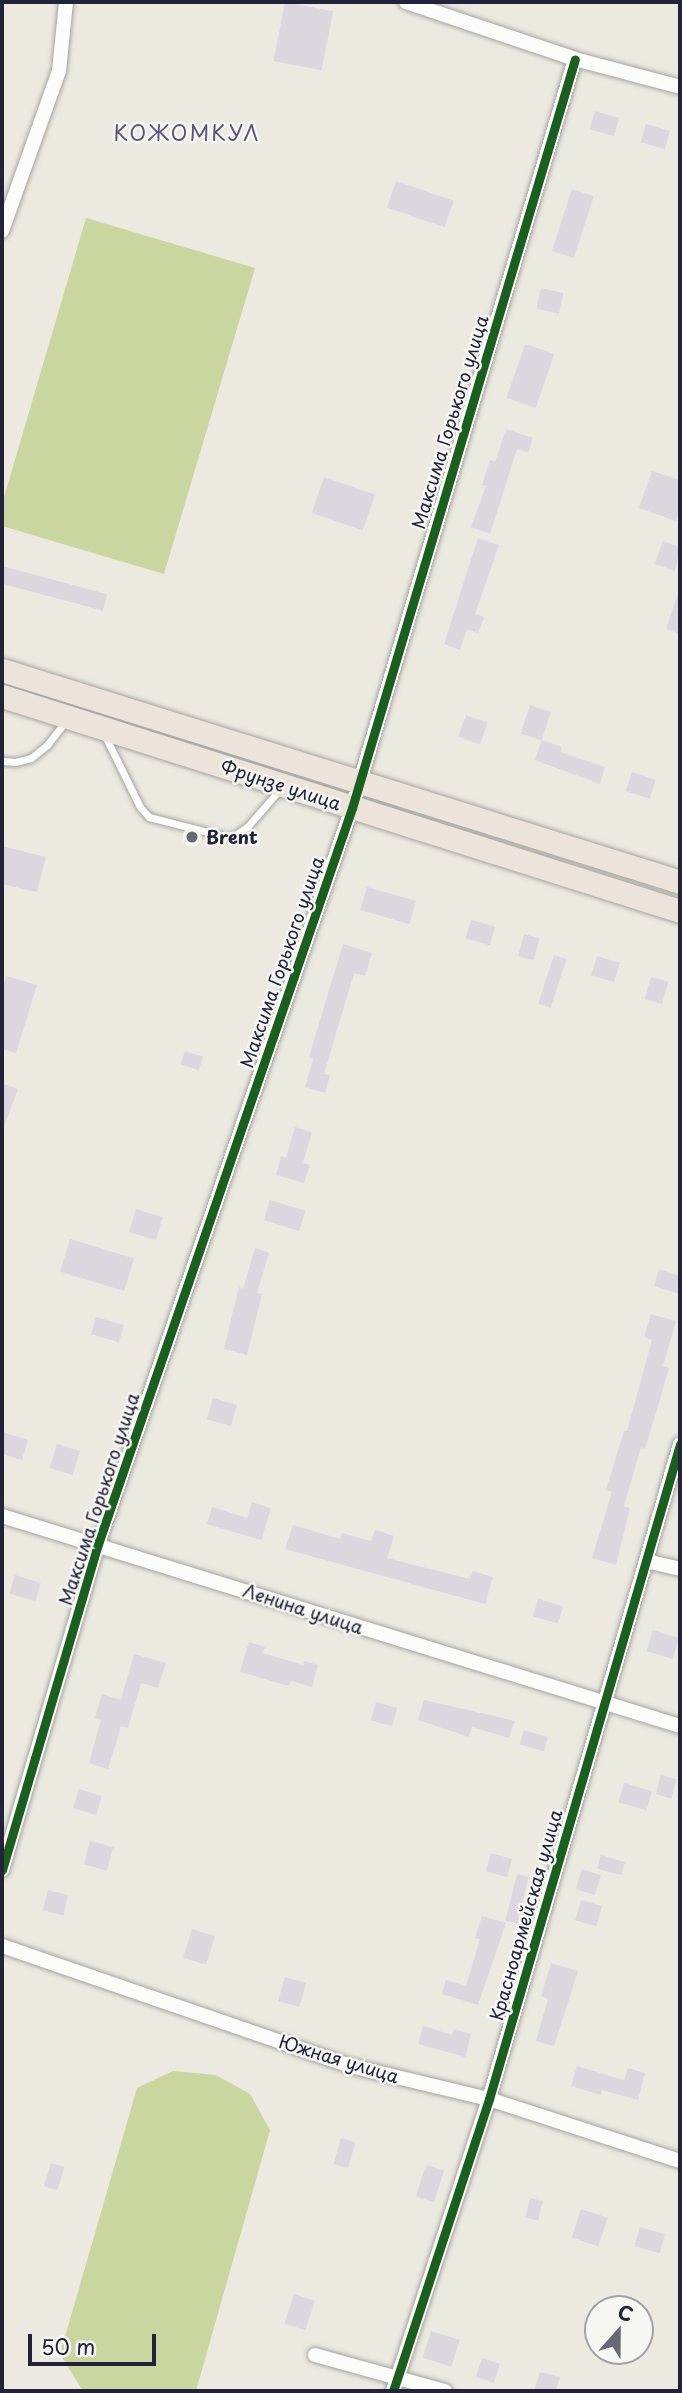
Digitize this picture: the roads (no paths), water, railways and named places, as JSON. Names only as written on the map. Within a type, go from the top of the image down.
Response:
[{"type":"main road","name":"Фрунзе улица","points":[[2,670],[680,882]]},
{"type":"main road","name":"Фрунзе улица","points":[[2,696],[680,911]]},
{"type":"street","points":[[2,231],[59,71],[66,2]]},
{"type":"street","points":[[406,2],[575,59],[680,87]]},
{"type":"street","name":"Максима Горького улица","points":[[2,1870],[98,1544],[352,808],[575,59]]},
{"type":"street","name":"Красноармейская улица","points":[[393,2391],[489,2099],[680,1444]]},
{"type":"street","name":"Ленина улица","points":[[2,1516],[680,1726]]},
{"type":"street","points":[[646,1561],[680,1570]]},
{"type":"street","name":"Южная улица","points":[[2,1946],[347,2064],[489,2099],[680,2161]]},
{"type":"street","points":[[315,2355],[445,2391]]},
{"type":"lane","points":[[2,761],[15,762],[31,758],[47,745],[69,717]]},
{"type":"lane","points":[[101,727],[140,807],[149,817],[231,838],[248,827],[282,786]]},
{"type":"place","name":"Brent","points":[[192,837]]},
{"type":"district","name":"КОЖОМКУЛ","points":[[187,132]]}]
